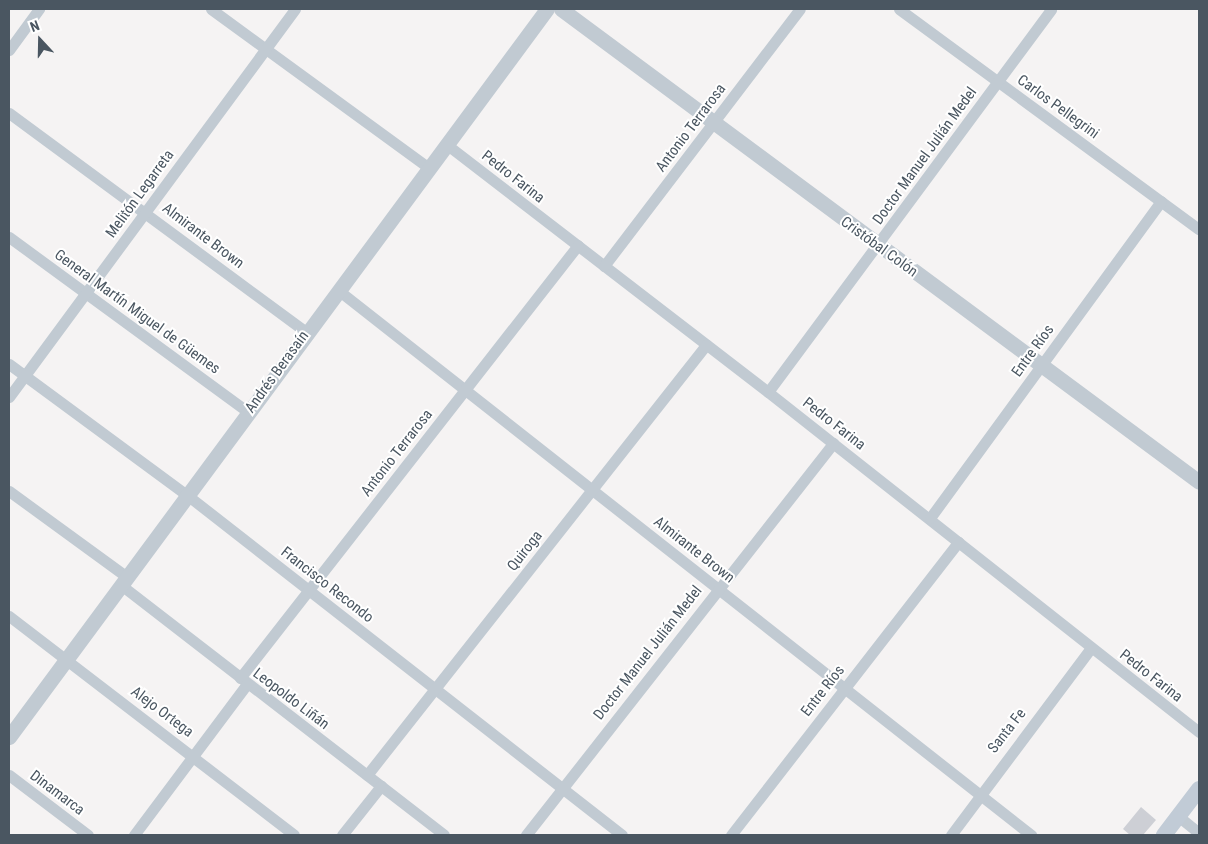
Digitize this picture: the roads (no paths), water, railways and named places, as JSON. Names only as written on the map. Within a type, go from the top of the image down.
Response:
[{"type":"main road","points":[[1164,835],[1199,789]]},
{"type":"street","points":[[9,50],[39,9]]},
{"type":"street","points":[[211,9],[429,168]]},
{"type":"street","name":"Melitón Legarreta","points":[[9,397],[295,9]]},
{"type":"street","name":"Andrés Berasaín","points":[[9,737],[306,332],[547,9]]},
{"type":"street","name":"Cristóbal Colón","points":[[561,9],[713,124],[1199,482]]},
{"type":"street","name":"Antonio Terrarosa","points":[[604,266],[800,9]]},
{"type":"street","name":"Carlos Pellegrini","points":[[899,9],[1199,229]]},
{"type":"street","name":"Doctor Manuel Julián Medel","points":[[768,392],[878,246],[1051,9]]},
{"type":"street","name":"Almirante Brown","points":[[9,113],[146,212],[306,332]]},
{"type":"street","name":"Pedro Farina","points":[[446,144],[930,518],[1091,648],[1199,732]]},
{"type":"street","name":"Entre Ríos","points":[[930,518],[1160,201]]},
{"type":"street","name":"General Martín Miguel de Güemes","points":[[9,237],[248,412]]},
{"type":"street","name":"Antonio Terrarosa","points":[[134,835],[194,756],[308,590],[578,245]]},
{"type":"street","name":"Almirante Brown","points":[[338,290],[1031,835]]},
{"type":"street","name":"Quiroga","points":[[367,775],[706,345]]},
{"type":"street","name":"Francisco Recondo","points":[[9,364],[188,495],[434,690],[622,835]]},
{"type":"street","name":"Doctor Manuel Julián Medel","points":[[526,835],[832,443]]},
{"type":"street","name":"Leopoldo Liñán","points":[[9,491],[124,581],[244,681],[444,835]]},
{"type":"street","name":"Entre Ríos","points":[[731,835],[958,542]]},
{"type":"street","name":"Alejo Ortega","points":[[9,616],[194,756],[294,835]]},
{"type":"street","name":"Santa Fe","points":[[951,835],[1091,648]]},
{"type":"street","name":"Dinamarca","points":[[9,775],[88,835]]},
{"type":"street","points":[[342,835],[381,786]]},
{"type":"street","points":[[1178,816],[1199,833]]}]
